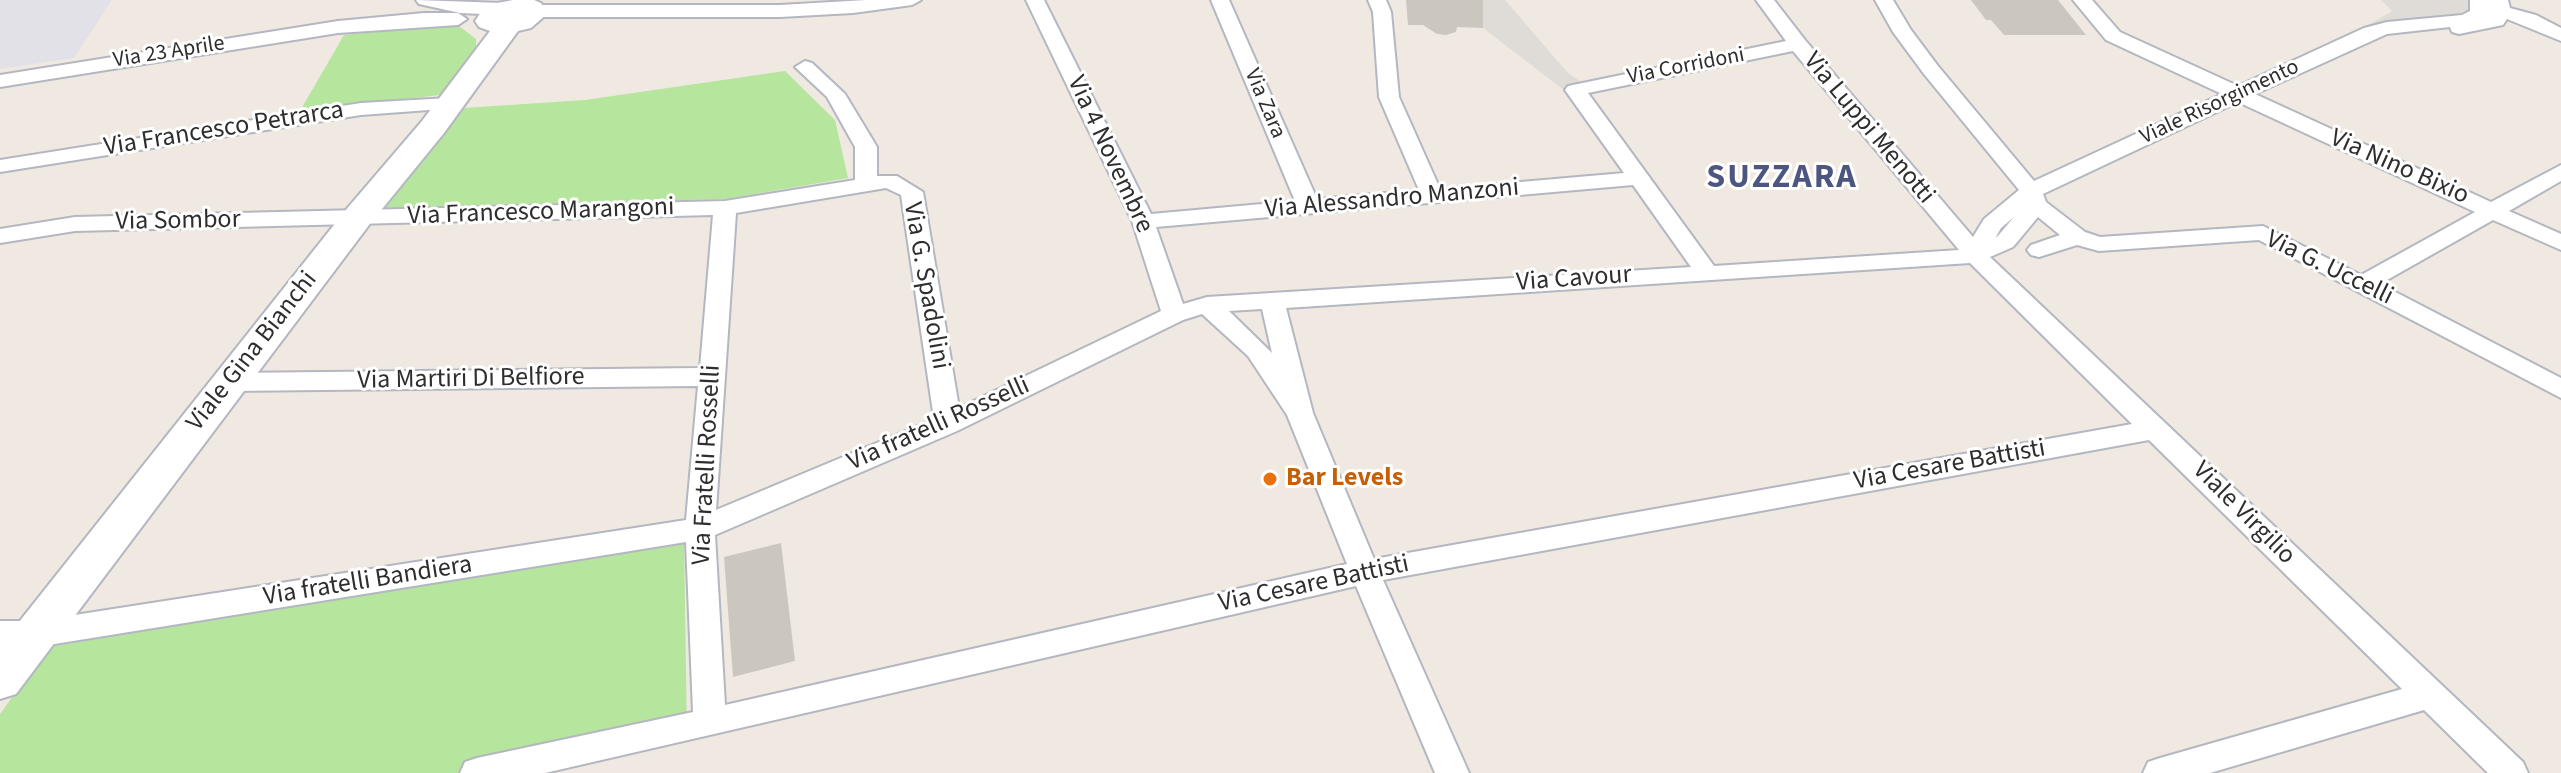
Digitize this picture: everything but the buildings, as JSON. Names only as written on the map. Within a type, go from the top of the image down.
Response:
[{"type":"street","points":[[338,27],[459,13],[780,11],[912,0]]},
{"type":"street","name":"Via 4 Novembre","points":[[1035,0],[1143,221],[1174,314]]},
{"type":"street","name":"Via Zara","points":[[1220,0],[1309,207]]},
{"type":"street","points":[[1377,0],[1382,12],[1389,97],[1433,197]]},
{"type":"street","name":"Via Luppi Menotti","points":[[1765,0],[1798,44],[1975,255]]},
{"type":"street","points":[[1884,0],[1902,32],[2034,198],[2077,237],[2039,250]]},
{"type":"street","name":"Via Nino Bixio","points":[[2082,0],[2113,36],[2561,243]]},
{"type":"street","points":[[338,27],[415,2],[459,13]]},
{"type":"street","name":"Viale Risorgimento","points":[[2034,198],[2236,95],[2378,30],[2411,26],[2468,28],[2492,9]]},
{"type":"street","name":"Viale Risorgimento","points":[[2492,9],[2561,35],[2532,27],[2492,9]]},
{"type":"street","name":"Viale Gina Bianchi","points":[[0,680],[18,634],[230,382],[449,104],[514,12]]},
{"type":"street","name":"Via 23 Aprile","points":[[0,81],[338,27]]},
{"type":"street","name":"Via Corridoni","points":[[1641,178],[1575,90],[1798,44]]},
{"type":"street","points":[[805,67],[835,94],[866,147],[866,184]]},
{"type":"street","name":"Via Francesco Petrarca","points":[[0,166],[361,109],[449,104]]},
{"type":"street","points":[[2363,284],[2561,172]]},
{"type":"street","points":[[1641,178],[1706,271]]},
{"type":"street","name":"Via Alessandro Manzoni","points":[[1143,221],[1641,178]]},
{"type":"street","name":"Via G. Spadolini","points":[[725,208],[889,181],[912,192],[948,424]]},
{"type":"street","points":[[1975,255],[2005,242],[2034,198]]},
{"type":"street","name":"Via Francesco Marangoni","points":[[357,218],[725,208]]},
{"type":"street","name":"Via Fratelli Rosselli","points":[[710,723],[700,529],[725,208]]},
{"type":"street","name":"Via Sombor","points":[[0,236],[75,224],[357,218]]},
{"type":"street","name":"Via G. Uccelli","points":[[2077,237],[2110,245],[2263,233],[2550,383]]},
{"type":"street","name":"Via Cavour","points":[[1174,314],[1207,305],[1975,255]]},
{"type":"street","name":"Viale Virgilio","points":[[1975,255],[2511,773]]},
{"type":"street","points":[[1272,301],[1300,413],[1452,773]]},
{"type":"street","points":[[1207,305],[1257,350],[1300,413]]},
{"type":"street","name":"Via fratelli Rosselli","points":[[700,529],[948,424],[1174,314]]},
{"type":"street","points":[[2550,383],[2561,363]]},
{"type":"street","name":"Via Martiri Di Belfiore","points":[[230,382],[712,377]]},
{"type":"street","name":"Via Cesare Battisti","points":[[477,773],[710,723],[1365,572],[2156,429]]},
{"type":"street","name":"Via fratelli Bandiera","points":[[18,634],[700,529]]},
{"type":"street","points":[[2160,773],[2427,695]]},
{"type":"shaded area","points":[[0,0],[112,0],[74,58],[0,69]]},
{"type":"shaded area","points":[[1483,0],[1505,0],[1568,73],[1580,81],[1565,91],[1483,28]]},
{"type":"shaded area","points":[[2381,0],[2477,0],[2472,13],[2444,19],[2414,19],[2367,26],[2392,11]]},
{"type":"green space","points":[[450,24],[459,26],[476,39],[476,53],[440,95],[300,111],[344,35]]},
{"type":"green space","points":[[785,71],[835,120],[848,178],[726,199],[365,208],[449,109],[585,100]]},
{"type":"green space","points":[[684,538],[687,736],[529,773],[0,773],[0,714],[48,647]]},
{"type":"place","name":"Bar Levels","points":[[1270,479]]},
{"type":"district","name":"SUZZARA","points":[[1782,180]]}]
